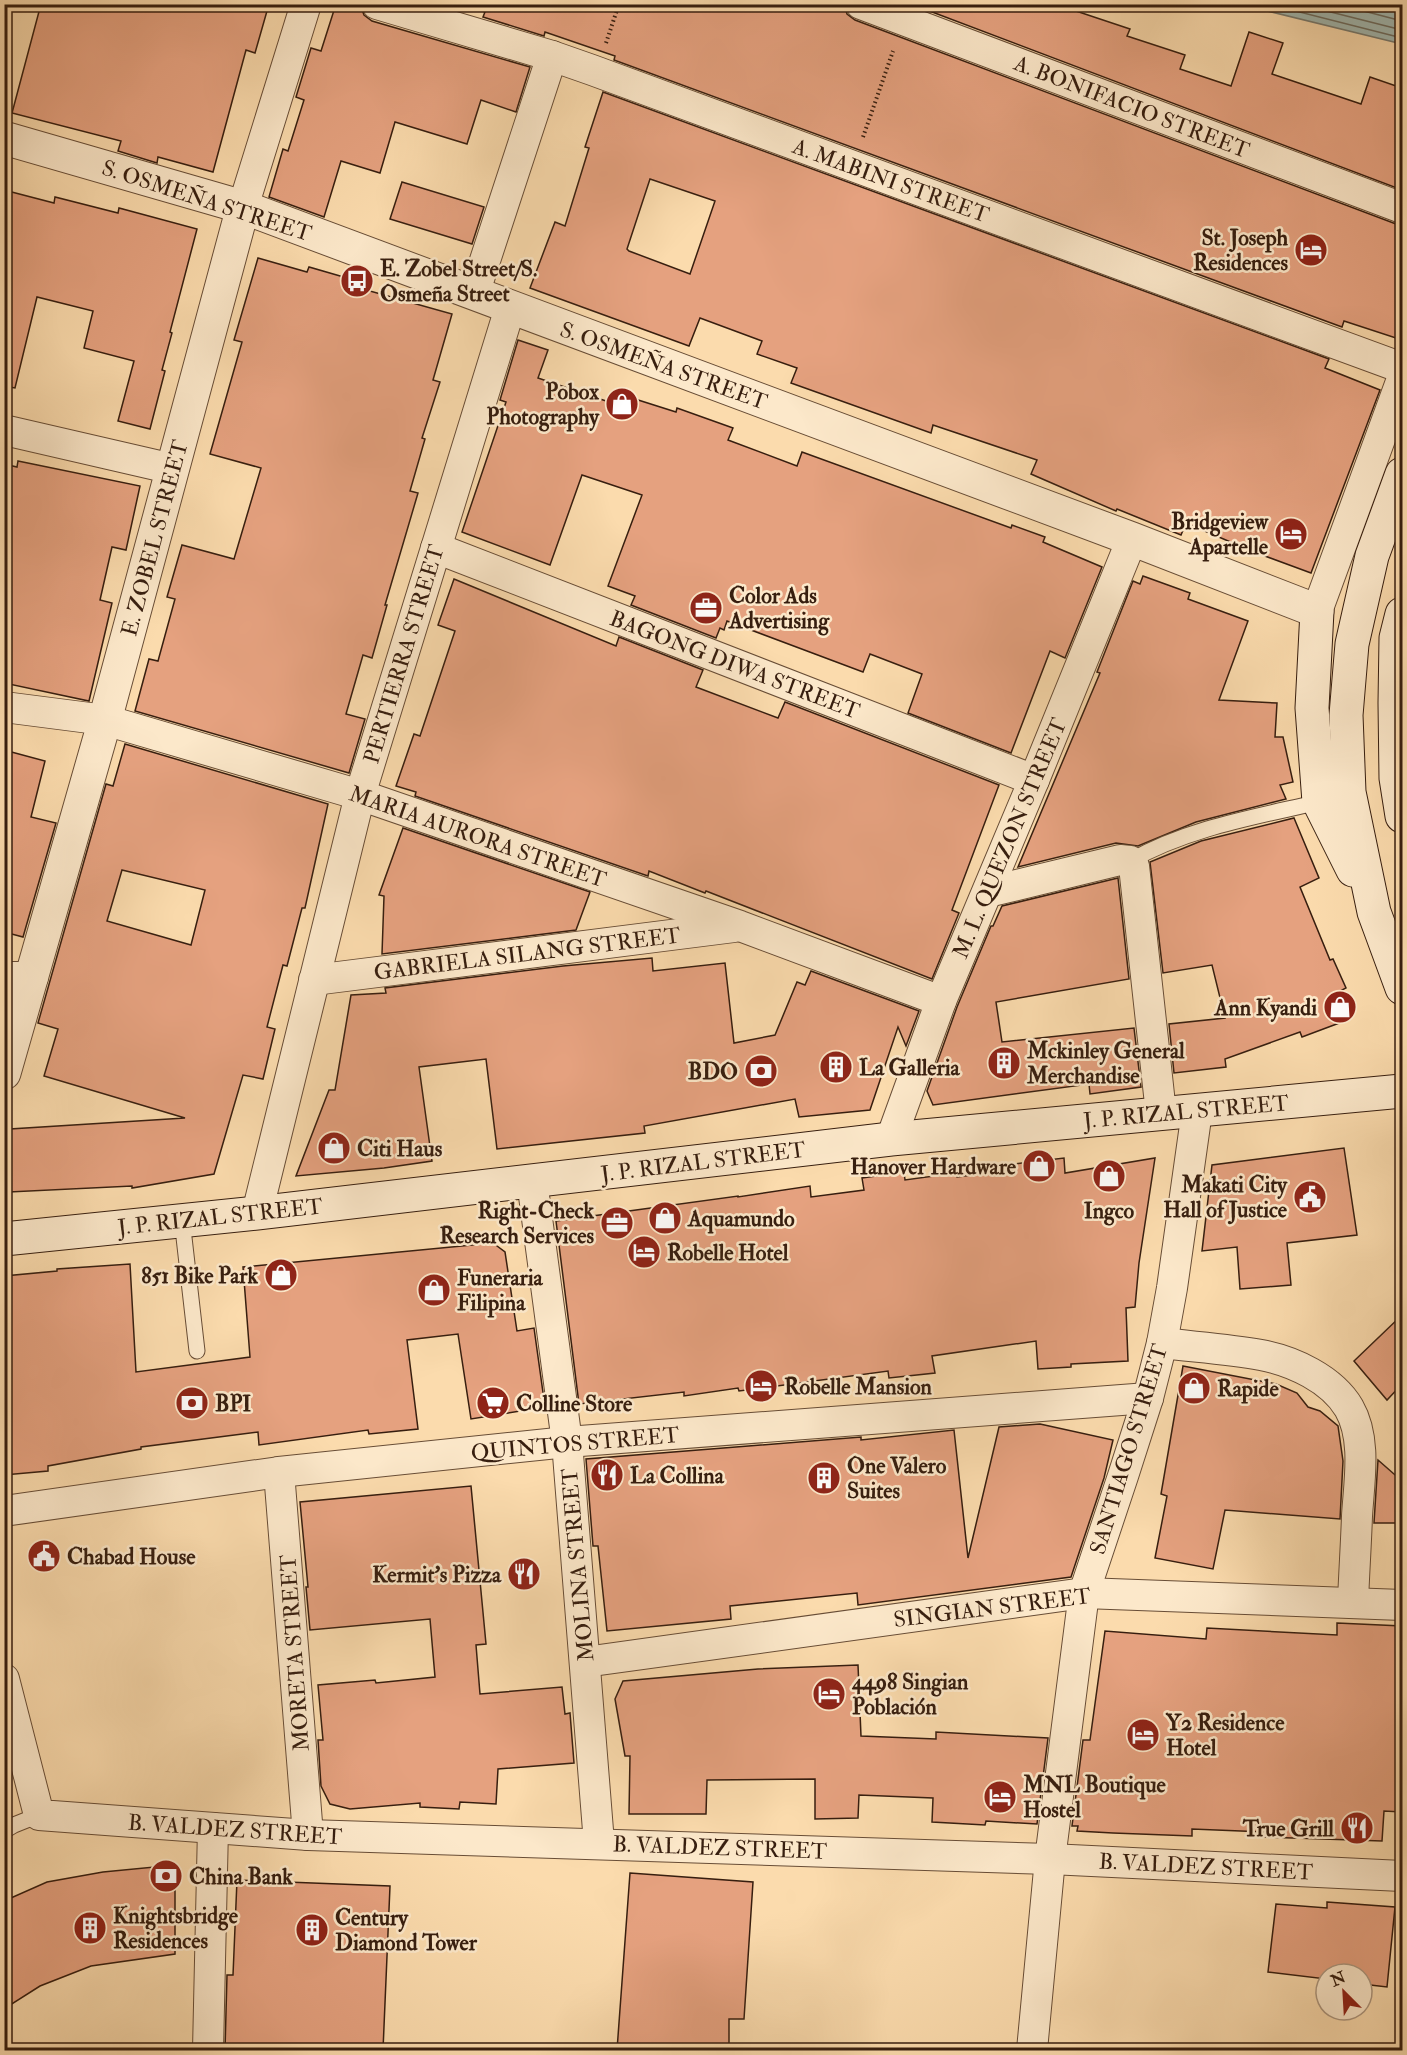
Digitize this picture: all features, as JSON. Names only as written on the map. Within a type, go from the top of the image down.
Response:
[{"type":"main road","name":"S. OSMEÑA STREET","points":[[4,138],[243,207],[1132,539],[1317,611]]},
{"type":"main road","name":"E. ZOBEL STREET","points":[[4,1073],[19,977],[105,720],[243,207]]},
{"type":"main road","points":[[1334,797],[1346,715],[1352,644],[1372,556],[1402,474]]},
{"type":"main road","points":[[1317,611],[1312,708],[1334,797],[1402,988]]},
{"type":"main road","points":[[1402,614],[1396,638],[1396,778],[1402,816]]},
{"type":"main road","name":"J. P. RIZAL STREET","points":[[4,1239],[257,1213],[891,1139],[1402,1091]]},
{"type":"street","name":"E. ZOBEL STREET","points":[[243,207],[306,4]]},
{"type":"street","name":"A. MABINI STREET","points":[[377,4],[552,56],[1402,368]]},
{"type":"street","name":"A. BONIFACIO STREET","points":[[861,4],[1402,208]]},
{"type":"street","points":[[474,294],[552,56]]},
{"type":"street","name":"PERTIERRA STREET","points":[[257,1213],[360,795],[510,308]]},
{"type":"street","points":[[1317,611],[1402,379]]},
{"type":"street","points":[[4,430],[173,469]]},
{"type":"street","name":"M. L. QUEZON STREET","points":[[891,1139],[941,1000],[988,892],[1132,539]]},
{"type":"street","name":"BAGONG DIWA STREET","points":[[436,548],[1034,780]]},
{"type":"street","name":"MARIA AURORA STREET","points":[[4,707],[105,720],[360,795],[740,926],[941,1000]]},
{"type":"street","points":[[988,892],[1120,861],[1130,861],[1134,866],[1161,1113]]},
{"type":"street","name":"GABRIELA SILANG STREET","points":[[314,980],[740,926]]},
{"type":"street","name":"SANTIAGO STREET","points":[[1032,2050],[1050,1858],[1084,1593],[1148,1398],[1162,1343],[1197,1111]]},
{"type":"street","name":"MOLINA STREET","points":[[532,1181],[567,1443],[599,1843]]},
{"type":"street","points":[[1162,1343],[1262,1355],[1287,1363],[1314,1376],[1335,1391],[1349,1408],[1358,1433],[1360,1469],[1353,1602]]},
{"type":"street","name":"QUINTOS STREET","points":[[4,1511],[279,1472],[567,1443],[1148,1398]]},
{"type":"street","name":"MORETA STREET","points":[[279,1472],[308,1835]]},
{"type":"street","name":"SINGIAN STREET","points":[[585,1662],[1084,1593],[1402,1605]]},
{"type":"street","points":[[4,1679],[39,1815]]},
{"type":"street","name":"B. VALDEZ STREET","points":[[39,1815],[308,1835],[1050,1858],[1402,1876]]},
{"type":"street","points":[[208,2050],[213,1828]]},
{"type":"lane","points":[[1130,861],[1165,843],[1195,832],[1334,797]]},
{"type":"lane","points":[[182,1220],[197,1351]]},
{"type":"lane","points":[[4,1831],[39,1815]]},
{"type":"path","points":[[853,166],[903,21]]},
{"type":"water","points":[[1243,5],[1402,5],[1402,44]]},
{"type":"building","points":[[41,4],[269,4],[255,53],[246,50],[213,172],[158,157],[157,163],[118,151],[121,141],[12,113]]},
{"type":"building","points":[[336,4],[360,4],[364,15],[372,21],[530,67],[516,112],[481,100],[467,144],[395,122],[380,173],[341,161],[324,217],[269,197],[283,149],[288,151],[304,100],[296,97],[311,48],[321,51]]},
{"type":"building","points":[[478,4],[844,4],[847,14],[855,20],[1402,225],[1402,340],[1344,321],[1342,327],[614,60],[615,56],[545,32],[544,36],[483,17],[485,12],[477,9]]},
{"type":"building","points":[[911,4],[1055,4],[1130,29],[1127,36],[1185,55],[1180,69],[1231,86],[1249,32],[1283,43],[1272,74],[1361,104],[1370,77],[1402,88],[1402,190]]},
{"type":"building","points":[[603,92],[1329,359],[1325,368],[1380,390],[1311,573],[1186,523],[1181,535],[1117,509],[1116,511],[1031,474],[1037,460],[933,425],[931,433],[791,383],[797,368],[757,354],[762,341],[700,318],[689,346],[530,288],[555,222],[565,226],[589,148],[585,147]],"holes":[[[650,179],[715,201],[690,274],[627,249]]]},
{"type":"building","points":[[402,182],[484,207],[472,244],[390,219]]},
{"type":"building","points":[[4,190],[54,203],[55,197],[118,213],[119,208],[197,229],[170,332],[172,333],[162,370],[165,371],[150,429],[118,421],[134,361],[84,348],[93,311],[37,297],[15,388],[4,386]]},
{"type":"building","points":[[258,258],[307,272],[309,267],[354,280],[352,286],[452,314],[433,380],[440,382],[422,438],[425,439],[410,491],[418,493],[372,658],[363,655],[346,714],[365,719],[349,773],[135,711],[149,659],[158,661],[175,599],[167,597],[182,545],[234,559],[261,468],[210,454],[242,342],[234,340]]},
{"type":"building","points":[[518,340],[548,350],[538,378],[612,403],[616,393],[676,412],[677,408],[733,428],[728,440],[797,466],[802,452],[1011,528],[1012,525],[1045,537],[1043,542],[1102,567],[1065,658],[1050,651],[1011,753],[908,713],[922,674],[870,654],[863,672],[727,621],[724,630],[720,628],[716,638],[631,605],[635,596],[608,586],[642,495],[582,475],[550,565],[462,532],[506,402],[500,400]]},
{"type":"building","points":[[18,461],[140,486],[126,550],[112,547],[100,600],[112,603],[89,701],[4,683],[4,464],[17,467]]},
{"type":"building","points":[[1143,576],[1190,593],[1188,599],[1248,621],[1219,700],[1277,703],[1275,737],[1283,737],[1293,782],[1280,785],[1286,799],[1196,822],[1138,846],[1116,843],[1018,867],[1100,673],[1097,672],[1133,581],[1140,584]]},
{"type":"building","points":[[454,579],[616,646],[619,637],[703,670],[696,687],[778,718],[785,702],[999,785],[952,910],[959,913],[932,979],[706,891],[705,893],[649,871],[648,876],[415,796],[416,792],[396,786],[414,734],[420,736],[455,631],[438,625]]},
{"type":"building","points":[[125,744],[328,804],[305,908],[302,908],[287,966],[283,965],[267,1027],[275,1029],[263,1079],[243,1075],[214,1174],[132,1188],[132,1186],[9,1192],[10,1129],[185,1118],[44,1076],[58,1029],[38,1023],[106,784],[113,786]],"holes":[[[122,870],[205,890],[191,945],[107,921]]]},
{"type":"building","points":[[4,750],[45,761],[31,817],[56,823],[23,937],[4,932]]},
{"type":"building","points":[[1294,818],[1319,878],[1300,887],[1330,960],[1333,959],[1346,988],[1340,991],[1350,1019],[1302,1037],[1300,1032],[1225,1059],[1226,1067],[1174,1073],[1169,1024],[1225,1018],[1212,965],[1163,973],[1150,862],[1201,841]]},
{"type":"building","points":[[403,828],[590,892],[576,930],[382,954],[384,896],[379,895]]},
{"type":"building","points":[[1118,878],[1129,979],[996,1002],[1002,1042],[1134,1028],[1141,1087],[1090,1094],[1089,1084],[933,1105],[927,1091],[957,1007],[991,926],[1002,906]]},
{"type":"building","points":[[652,958],[653,971],[725,963],[734,1043],[775,1035],[797,982],[805,985],[811,971],[919,1011],[906,1046],[898,1027],[870,1110],[799,1117],[795,1099],[644,1126],[645,1133],[497,1149],[486,1059],[419,1067],[432,1161],[296,1176],[329,1090],[335,1090],[351,995],[386,993],[385,988],[563,966]]},
{"type":"building","points":[[1344,1148],[1357,1235],[1287,1243],[1291,1285],[1240,1289],[1237,1247],[1202,1251],[1212,1165]]},
{"type":"building","points":[[1064,1158],[1065,1173],[1155,1158],[1139,1263],[1135,1307],[1126,1308],[1128,1361],[1071,1364],[1071,1367],[1038,1369],[1036,1341],[932,1356],[935,1373],[889,1378],[888,1371],[739,1391],[738,1388],[684,1396],[684,1392],[579,1404],[556,1221],[810,1186],[811,1197],[864,1190],[862,1178],[904,1172],[905,1180],[956,1173],[957,1177],[1014,1170],[1014,1164]]},
{"type":"building","points":[[493,1243],[505,1252],[517,1331],[534,1328],[545,1407],[471,1419],[458,1334],[407,1340],[418,1429],[369,1434],[368,1430],[259,1445],[258,1432],[141,1447],[141,1449],[48,1466],[48,1471],[4,1475],[4,1276],[57,1271],[57,1269],[130,1264],[136,1372],[250,1357],[243,1267]]},
{"type":"building","points":[[1402,1315],[1402,1384],[1387,1400],[1354,1361]]},
{"type":"building","points":[[1183,1366],[1276,1384],[1297,1393],[1308,1407],[1320,1411],[1338,1426],[1343,1461],[1340,1519],[1225,1510],[1213,1569],[1155,1558],[1167,1496],[1161,1494]]},
{"type":"building","points":[[1040,1424],[1113,1440],[1104,1478],[1071,1577],[858,1605],[857,1593],[730,1606],[731,1619],[607,1631],[598,1546],[593,1546],[586,1459],[861,1437],[861,1440],[954,1430],[968,1558],[999,1427]]},
{"type":"building","points":[[1378,1460],[1402,1481],[1402,1523],[1374,1523]]},
{"type":"building","points":[[471,1486],[486,1644],[476,1645],[480,1694],[562,1687],[565,1714],[570,1713],[574,1763],[498,1769],[496,1804],[460,1802],[459,1809],[420,1807],[420,1803],[350,1809],[330,1804],[321,1786],[318,1740],[323,1740],[318,1685],[375,1680],[376,1683],[435,1677],[430,1619],[310,1630],[300,1502]]},
{"type":"building","points":[[1337,1623],[1402,1626],[1402,1812],[1384,1811],[1382,1841],[1265,1837],[1265,1832],[1192,1829],[1192,1836],[1113,1833],[1077,1831],[1078,1826],[1072,1826],[1083,1740],[1090,1740],[1105,1631],[1206,1639],[1207,1628],[1337,1635]]},
{"type":"building","points":[[858,1665],[861,1736],[936,1739],[936,1732],[1048,1738],[1037,1824],[986,1821],[985,1825],[932,1822],[933,1798],[859,1795],[858,1818],[815,1819],[815,1779],[707,1780],[706,1814],[629,1814],[630,1756],[625,1756],[615,1699],[623,1681],[758,1669]]},
{"type":"building","name":"Knightsbridge Residences","points":[[175,1865],[175,1954],[91,1966],[40,1986],[4,2009],[4,1901],[47,1882],[103,1872]]},
{"type":"building","points":[[630,1873],[753,1882],[744,2019],[729,2019],[729,2050],[617,2050]]},
{"type":"building","name":"Century Diamond Tower","points":[[237,1880],[390,1886],[383,2050],[225,2050],[227,1975],[233,1975]]},
{"type":"building","points":[[1327,1902],[1395,1907],[1387,1987],[1374,1985],[1374,1962],[1314,1962],[1314,1978],[1268,1972],[1276,1904],[1327,1908]]},
{"type":"place","name":"St. Joseph Residences","points":[[1311,250]]},
{"type":"place","name":"E. Zobel Street/S. Osmeña Street","points":[[357,281]]},
{"type":"place","name":"Pobox Photography","points":[[622,404]]},
{"type":"place","name":"Bridgeview Apartelle","points":[[1291,534]]},
{"type":"place","name":"Color Ads Advertising","points":[[706,608]]},
{"type":"place","name":"Ann Kyandi","points":[[1340,1007]]},
{"type":"place","name":"Mckinley General Merchandise","points":[[1004,1063]]},
{"type":"place","name":"La Galleria","points":[[836,1067]]},
{"type":"place","name":"BDO","points":[[761,1071]]},
{"type":"place","name":"Citi Haus","points":[[334,1148]]},
{"type":"place","name":"Hanover Hardware","points":[[1039,1166]]},
{"type":"place","name":"Ingco","points":[[1109,1176]]},
{"type":"place","name":"Makati City Hall of Justice","points":[[1310,1197]]},
{"type":"place","name":"Aquamundo","points":[[665,1218]]},
{"type":"place","name":"Right-Check Research Services","points":[[617,1223]]},
{"type":"place","name":"Robelle Hotel","points":[[644,1252]]},
{"type":"place","name":"851 Bike Park","points":[[281,1275]]},
{"type":"place","name":"Funeraria Filipina","points":[[434,1290]]},
{"type":"place","name":"Robelle Mansion","points":[[761,1386]]},
{"type":"place","name":"Rapide","points":[[1194,1388]]},
{"type":"place","name":"BPI","points":[[192,1403]]},
{"type":"place","name":"Colline Store","points":[[493,1403]]},
{"type":"place","name":"La Collina","points":[[607,1475]]},
{"type":"place","name":"One Valero Suites","points":[[824,1478]]},
{"type":"place","name":"Chabad House","points":[[44,1556]]},
{"type":"place","name":"Kermit's Pizza","points":[[524,1574]]},
{"type":"place","name":"4498 Singian Población","points":[[829,1694]]},
{"type":"place","name":"Y2 Residence Hotel","points":[[1143,1735]]},
{"type":"place","name":"MNL Boutique Hostel","points":[[1000,1797]]},
{"type":"place","name":"True Grill","points":[[1357,1828]]},
{"type":"place","name":"China Bank","points":[[166,1876]]},
{"type":"place","name":"Knightsbridge Residences","points":[[90,1928]]},
{"type":"place","name":"Century Diamond Tower","points":[[312,1930]]}]
